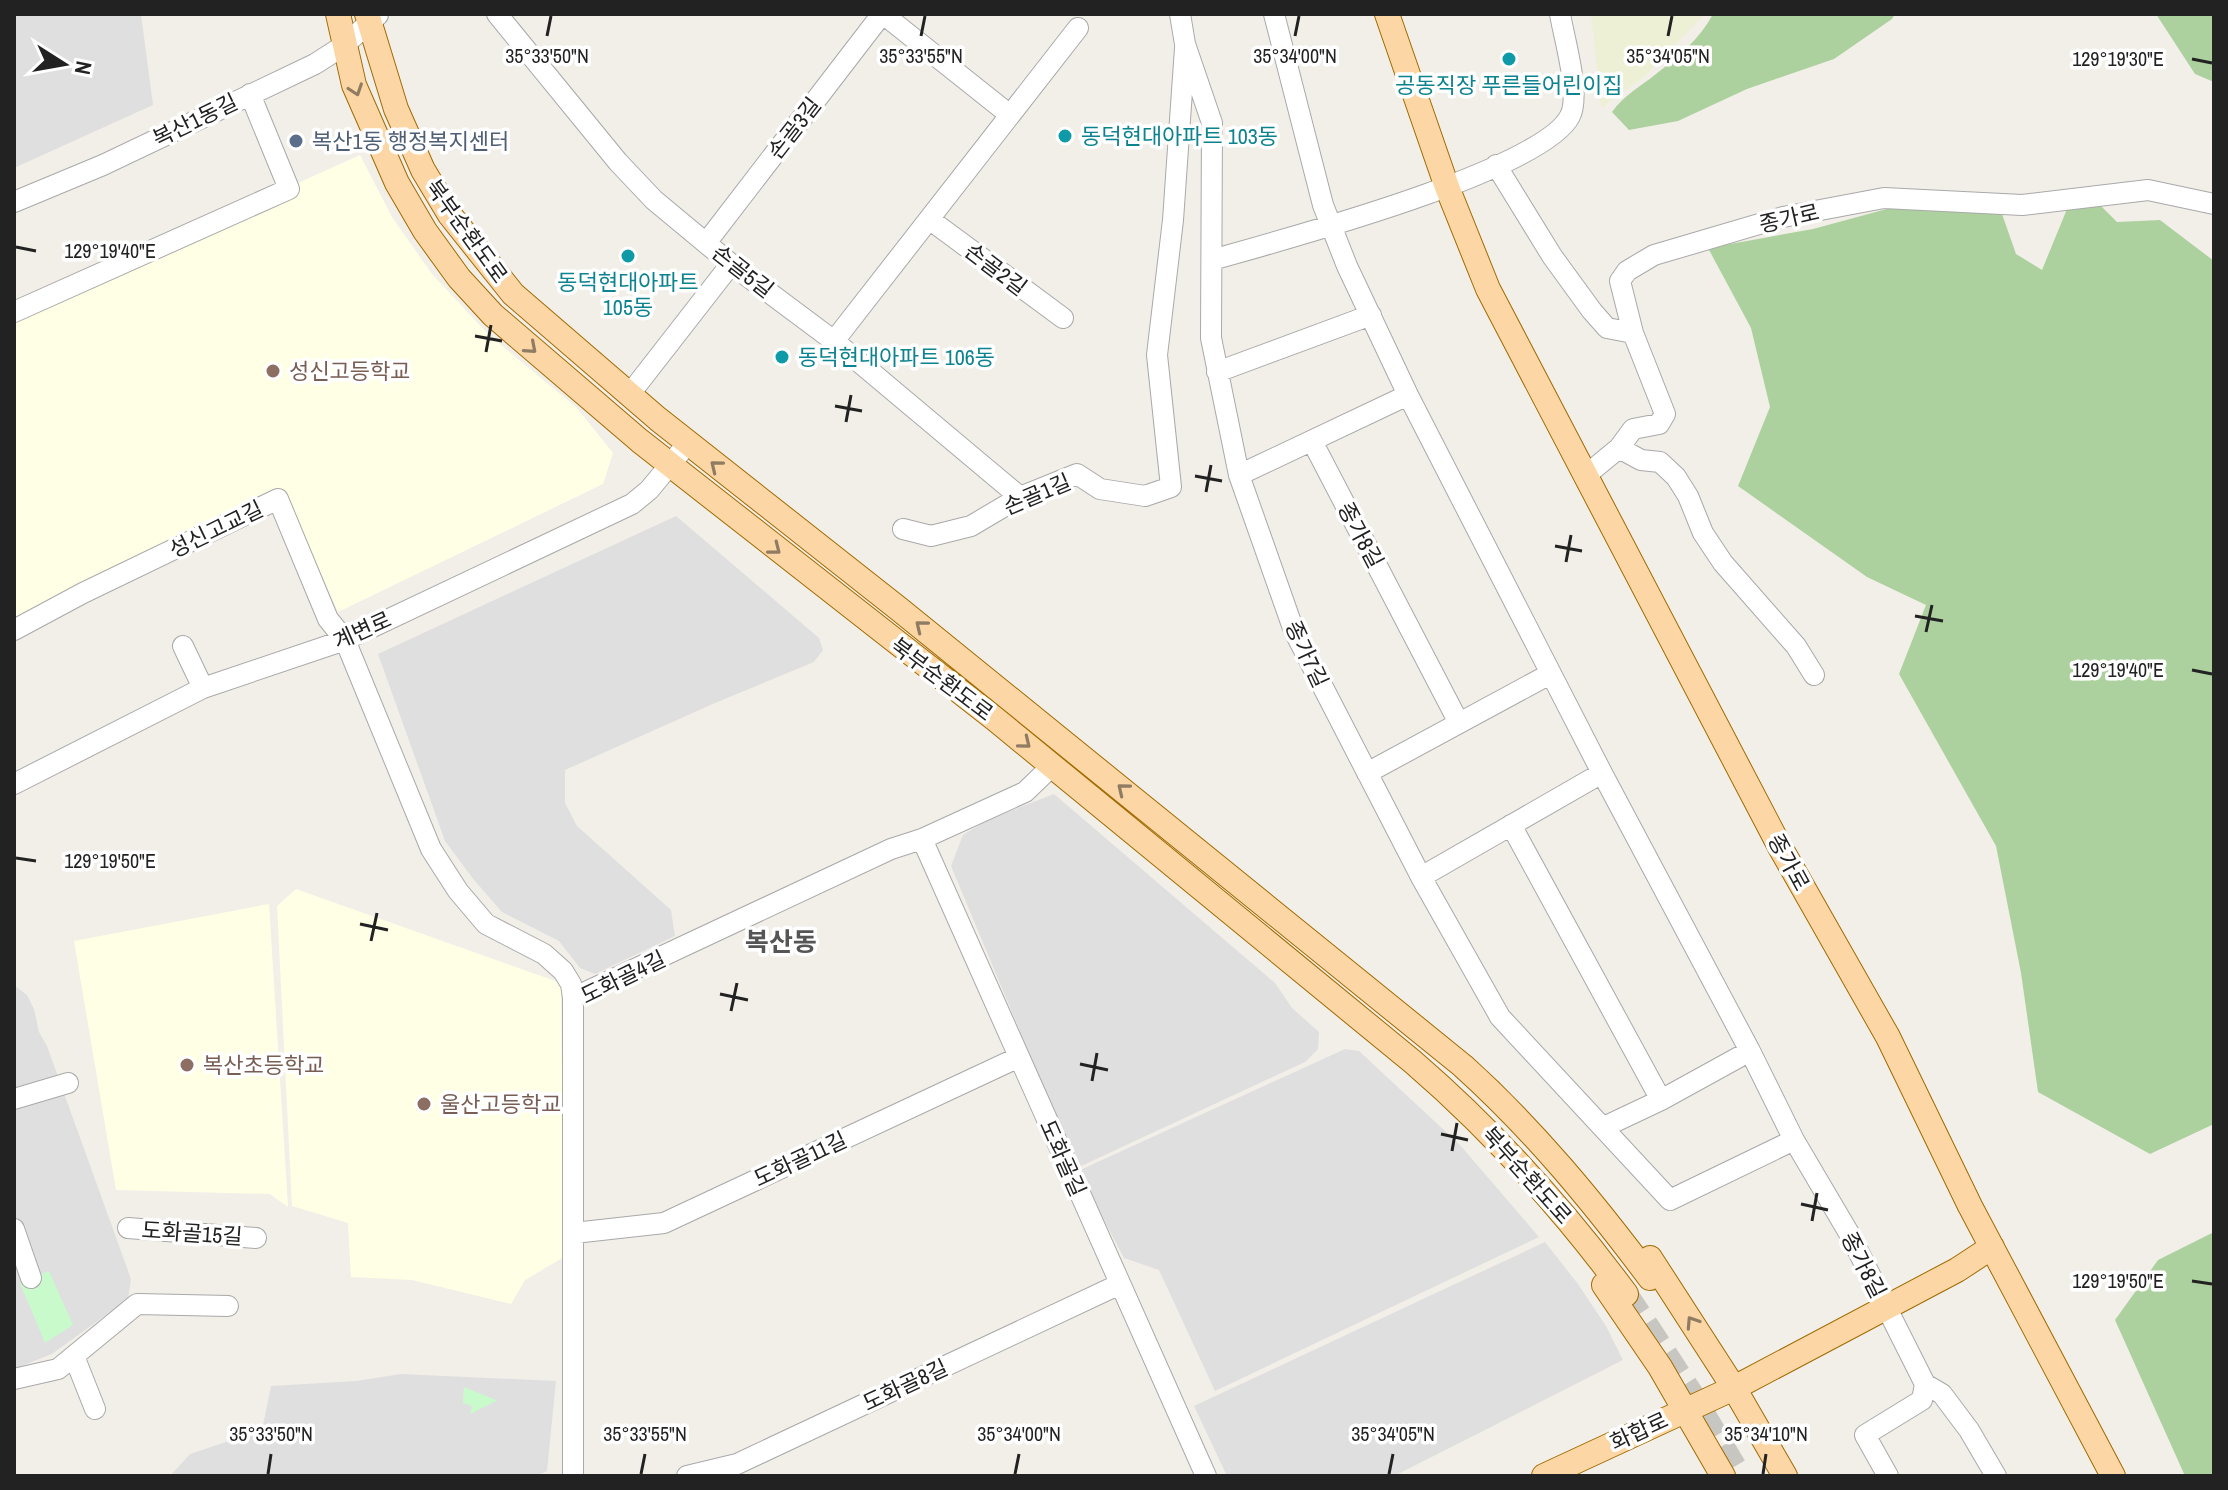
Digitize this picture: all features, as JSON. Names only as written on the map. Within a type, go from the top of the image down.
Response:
[{"type":"main road","name":"북부순환도로","points":[[338,14],[343,46],[358,96],[382,152],[425,231],[459,278],[493,315],[670,466],[1052,766],[1446,1090],[1555,1203],[1626,1294]]},
{"type":"main road","name":"종가로","points":[[1387,14],[1447,187],[1488,289],[1780,847],[1888,1037],[1992,1247],[2113,1476]]},
{"type":"main road","name":"북부순환도로","points":[[371,18],[404,129],[423,170],[450,215],[513,294],[629,395],[1165,823],[1495,1095],[1575,1181],[1650,1278]]},
{"type":"main road","points":[[1165,823],[1399,999],[1513,1097],[1545,1129],[1660,1272],[1734,1388],[1785,1476]]},
{"type":"main road","points":[[1149,844],[1360,1035],[1440,1101],[1507,1168],[1577,1248],[1660,1367],[1723,1476]]},
{"type":"main road","points":[[1734,1388],[1957,1270],[1992,1247]]},
{"type":"main road","name":"화합로","points":[[1544,1476],[1734,1388]]},
{"type":"street","name":"손골5길","points":[[497,14],[618,162],[654,200],[731,264],[834,341],[1020,497]]},
{"type":"street","name":"손골3길","points":[[706,243],[883,14]]},
{"type":"street","points":[[883,14],[1010,115]]},
{"type":"street","name":"종가7길","points":[[1180,14],[1185,44],[1212,123],[1211,338],[1239,475],[1294,631],[1421,877],[1500,1017],[1670,1200],[1794,1140]]},
{"type":"street","name":"종가8길","points":[[1274,14],[1323,205],[1408,395],[1550,674],[1794,1140],[1850,1235],[1925,1384]]},
{"type":"street","points":[[1212,260],[1331,226],[1447,187],[1546,142],[1561,130],[1571,115],[1574,96],[1560,14]]},
{"type":"street","name":"복산1동길","points":[[14,202],[103,165],[315,64],[343,46],[371,18]]},
{"type":"street","points":[[834,341],[1078,28]]},
{"type":"street","name":"손골1길","points":[[903,529],[931,536],[971,526],[1020,497],[1077,474],[1100,489],[1145,496],[1171,487],[1157,355],[1173,220],[1185,44]]},
{"type":"street","points":[[14,312],[289,189],[250,94]]},
{"type":"street","points":[[1496,165],[1552,256],[1592,311],[1607,328],[1633,333]]},
{"type":"street","name":"종가로","points":[[1585,476],[1619,448],[1633,429],[1659,424],[1665,414],[1633,333],[1620,281],[1627,271],[1654,255],[1783,217],[1884,198],[2022,205],[2148,190],[2214,204]]},
{"type":"street","name":"손골2길","points":[[929,219],[1063,318]]},
{"type":"street","points":[[629,395],[731,264]]},
{"type":"street","points":[[1217,372],[1371,315]]},
{"type":"street","points":[[1239,475],[1408,395]]},
{"type":"street","name":"종가8길","points":[[1312,441],[1459,723]]},
{"type":"street","name":"계변로","points":[[15,778],[203,688],[345,640],[632,504],[649,490],[688,443]]},
{"type":"street","points":[[1619,448],[1641,460],[1660,462],[1676,477],[1688,496],[1703,533],[1723,563],[1796,646],[1814,675]]},
{"type":"street","name":"성신고교길","points":[[14,630],[83,593],[278,499],[328,619],[345,640]]},
{"type":"street","points":[[345,640],[431,849],[458,891],[486,924],[544,954],[563,971],[571,984],[573,998]]},
{"type":"street","points":[[183,646],[203,688]]},
{"type":"street","points":[[1367,773],[1550,674]]},
{"type":"street","name":"도화골4길","points":[[573,1476],[573,998],[891,849],[922,839],[1025,792],[1052,766]]},
{"type":"street","points":[[1421,877],[1602,773]]},
{"type":"street","points":[[1511,825],[1661,1100]]},
{"type":"street","name":"도화골길","points":[[922,839],[1017,1058],[1206,1476]]},
{"type":"street","points":[[1604,1127],[1750,1051]]},
{"type":"street","name":"도화골11길","points":[[574,1233],[664,1223],[1017,1058]]},
{"type":"street","points":[[14,1099],[68,1083]]},
{"type":"street","name":"도화골15길","points":[[128,1228],[256,1238]]},
{"type":"street","points":[[14,1229],[31,1278]]},
{"type":"street","name":"도화골8길","points":[[687,1476],[737,1464],[1120,1284]]},
{"type":"street","points":[[14,1379],[58,1369],[137,1304],[228,1306]]},
{"type":"street","points":[[74,1356],[95,1409]]},
{"type":"street","points":[[1888,1476],[1865,1435],[1922,1400],[1925,1384],[1942,1394],[1969,1430],[1996,1476]]},
{"type":"shaded area","points":[[14,14],[141,14],[153,105],[14,168]]},
{"type":"shaded area","points":[[1591,14],[1705,14],[1644,77],[1601,108]]},
{"type":"shaded area","name":"성신고등학교","points":[[360,155],[392,217],[432,274],[488,334],[577,408],[613,453],[603,484],[338,612],[284,489],[14,630],[14,312]]},
{"type":"shaded area","points":[[676,516],[819,638],[823,650],[814,662],[565,770],[565,803],[577,826],[671,910],[675,936],[595,974],[580,968],[559,941],[502,912],[445,841],[378,654]]},
{"type":"shaded area","points":[[1054,794],[1275,983],[1292,1008],[1319,1032],[1318,1049],[1305,1062],[1077,1168],[951,866],[963,835],[987,820]]},
{"type":"shaded area","name":"울산고등학교","points":[[296,889],[561,983],[564,1257],[525,1280],[511,1304],[412,1280],[351,1277],[348,1223],[292,1206],[277,906]]},
{"type":"shaded area","name":"복산초등학교","points":[[269,904],[288,1207],[270,1194],[116,1190],[74,941]]},
{"type":"shaded area","points":[[14,985],[27,995],[34,1009],[39,1032],[47,1046],[131,1279],[128,1299],[52,1354],[14,1369]]},
{"type":"shaded area","points":[[1345,1049],[1359,1051],[1460,1145],[1539,1237],[1215,1391],[1159,1270],[1124,1258],[1078,1171]]},
{"type":"shaded area","points":[[1545,1242],[1606,1326],[1623,1360],[1394,1476],[1227,1476],[1194,1406]]},
{"type":"shaded area","points":[[401,1374],[556,1381],[547,1471],[537,1476],[170,1476],[190,1454],[262,1430],[271,1386],[356,1381]]},
{"type":"green space","points":[[1713,14],[1895,14],[1834,59],[1747,89],[1678,121],[1629,130],[1612,112],[1627,96],[1688,47]]},
{"type":"green space","points":[[2156,14],[2214,14],[2214,82],[2195,74]]},
{"type":"green space","points":[[2097,202],[2117,222],[2160,220],[2214,261],[2214,1124],[2150,1154],[2038,1092],[2021,973],[1996,846],[1899,674],[1926,605],[1867,577],[1738,486],[1770,407],[1751,328],[1708,248],[1813,229],[1894,207],[2001,211],[2016,254],[2042,270],[2067,209]]},
{"type":"green space","points":[[2214,1232],[2214,1476],[2185,1476],[2115,1320],[2158,1260]]},
{"type":"green space","points":[[49,1271],[73,1325],[45,1343],[20,1283]]},
{"type":"green space","points":[[464,1387],[496,1401],[470,1414],[472,1406],[463,1403]]},
{"type":"tunnel","points":[[1626,1294],[1691,1393],[1740,1476]]},
{"type":"place","name":"공동직장 푸른들어린이집","points":[[1509,59]]},
{"type":"place","name":"동덕현대아파트 103동","points":[[1065,136]]},
{"type":"place","name":"복산1동 행정복지센터","points":[[296,141]]},
{"type":"place","name":"동덕현대아파트 105동","points":[[628,256]]},
{"type":"place","name":"동덕현대아파트 106동","points":[[782,357]]},
{"type":"place","name":"성신고등학교","points":[[273,371]]},
{"type":"place","name":"복산초등학교","points":[[187,1065]]},
{"type":"place","name":"울산고등학교","points":[[424,1104]]},
{"type":"district","name":"복산동","points":[[781,941]]}]
